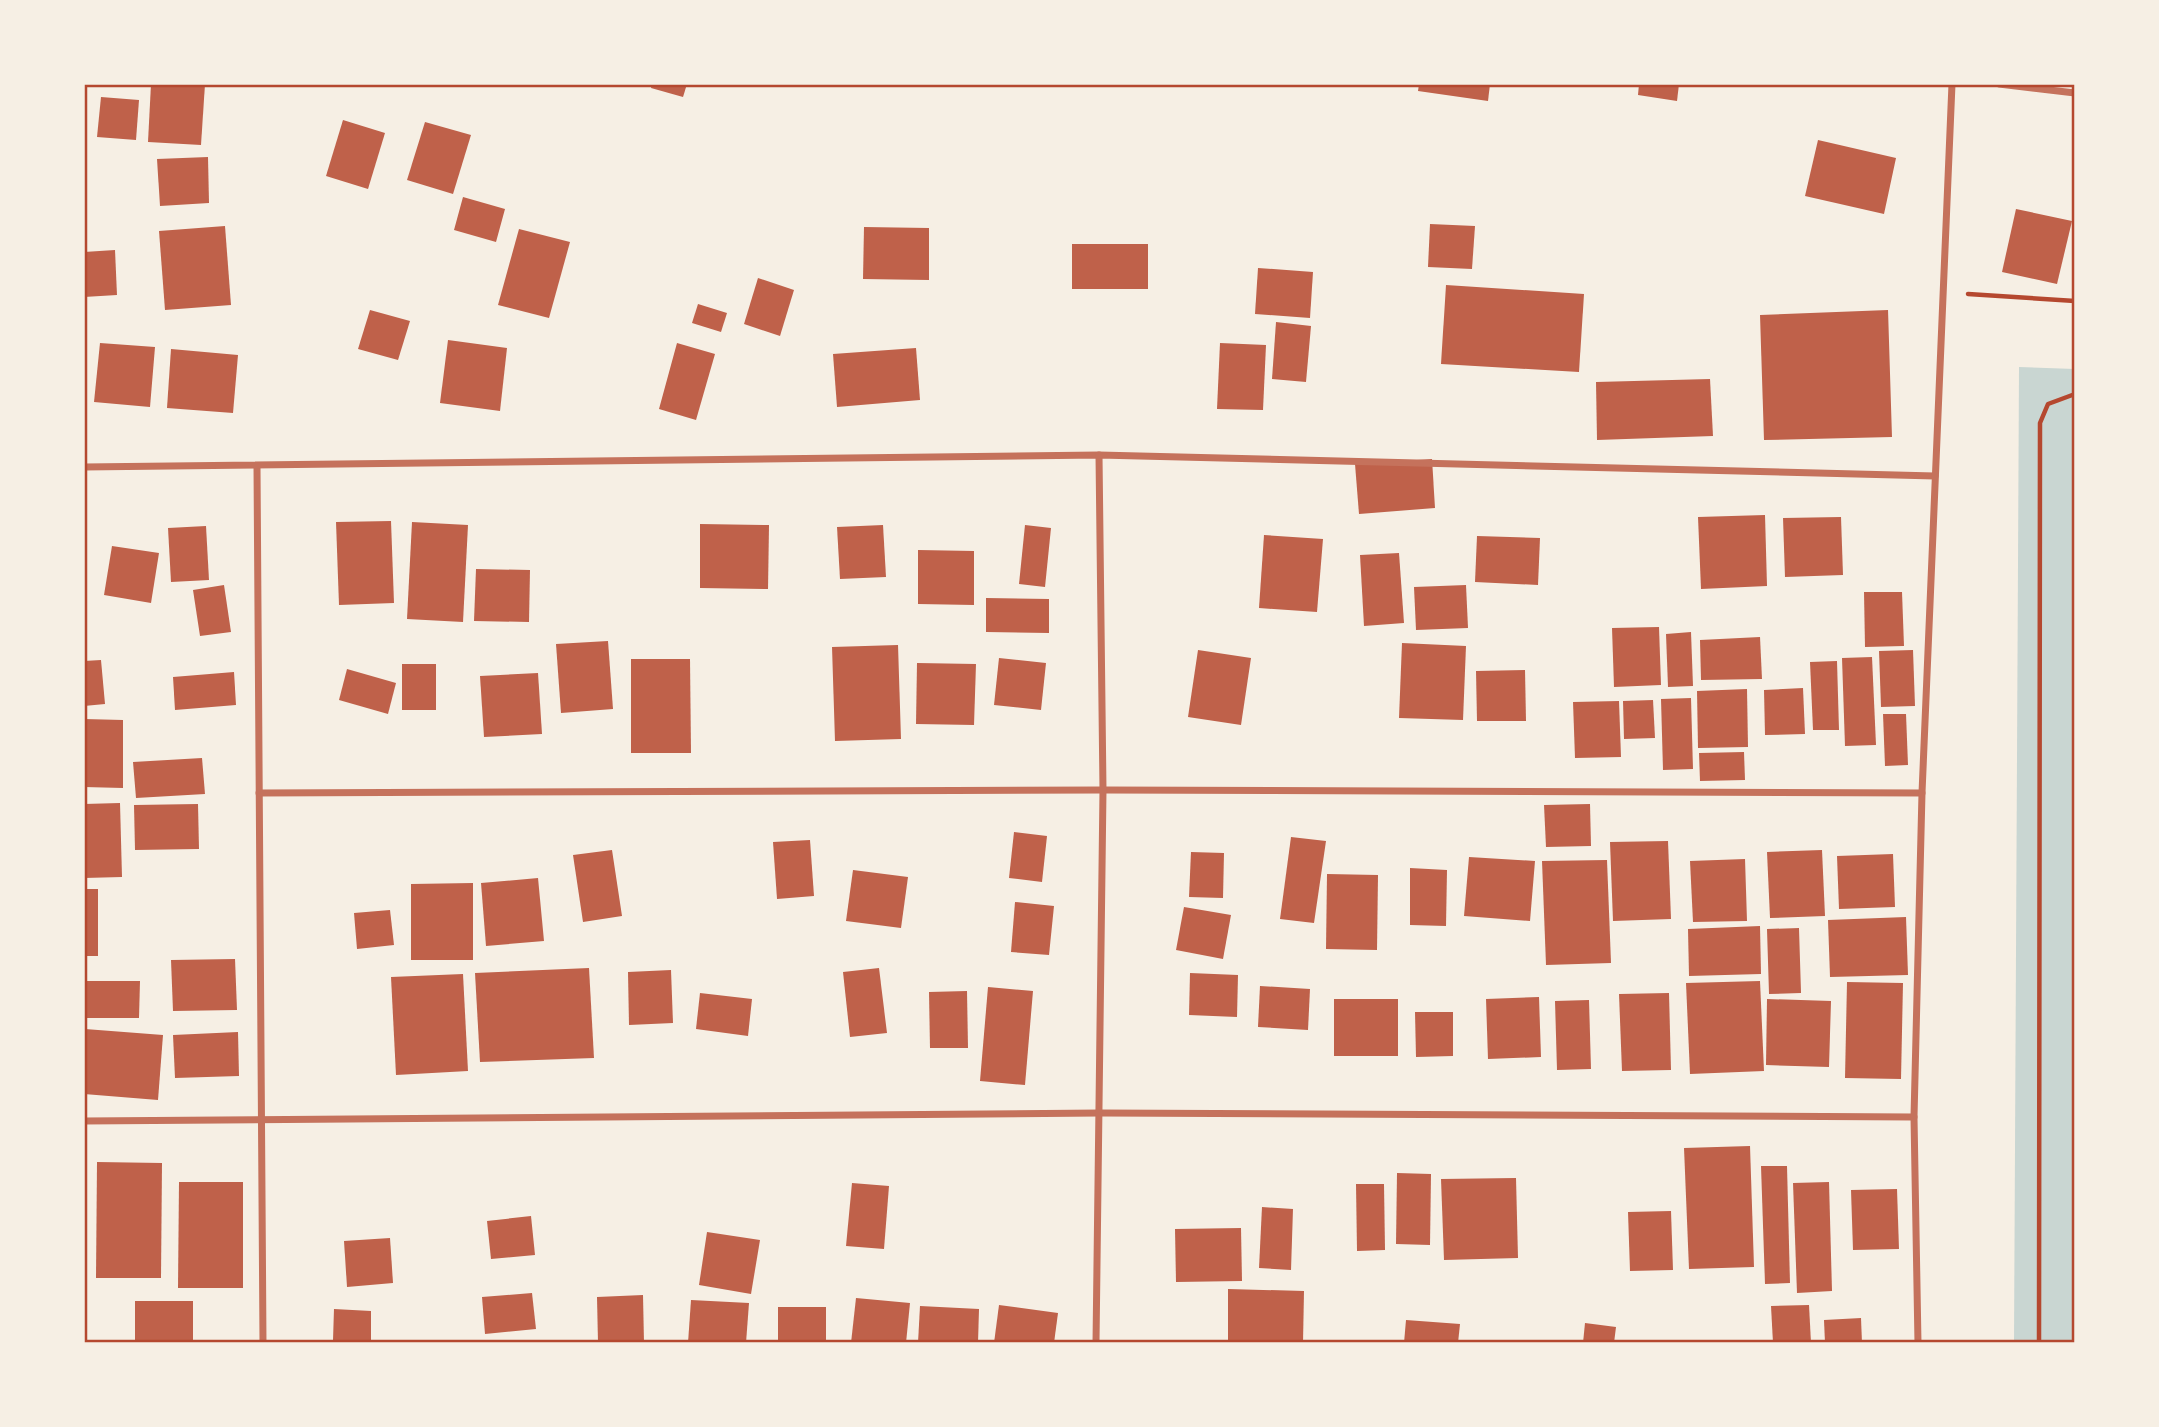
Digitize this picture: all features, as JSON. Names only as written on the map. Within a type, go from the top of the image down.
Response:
[{"type":"street","points":[[1918,1343],[1914,1117],[1922,793],[1952,84]]},
{"type":"street","points":[[1999,84],[2075,93]]},
{"type":"street","points":[[84,467],[1099,455],[1935,477]]},
{"type":"street","points":[[1096,1343],[1103,790],[1099,455]]},
{"type":"street","points":[[257,466],[263,1343]]},
{"type":"street","points":[[259,793],[1103,790],[1922,793]]},
{"type":"street","points":[[84,1121],[1100,1113],[1914,1117]]},
{"type":"path","points":[[1944,293],[2075,301]]},
{"type":"path","points":[[2039,1343],[2040,422],[2048,404],[2075,394]]},
{"type":"shaded area","points":[[2019,367],[2075,369],[2075,1343],[2014,1343]]},
{"type":"building","points":[[151,84],[205,84],[201,145],[148,142]]},
{"type":"building","points":[[652,84],[687,84],[683,97],[651,88]]},
{"type":"building","points":[[1419,84],[1490,84],[1488,101],[1418,91]]},
{"type":"building","points":[[1639,84],[1679,84],[1677,101],[1638,95]]},
{"type":"building","points":[[101,97],[139,100],[136,140],[97,137]]},
{"type":"building","points":[[343,120],[385,133],[368,189],[326,176]]},
{"type":"building","points":[[425,122],[471,135],[453,194],[407,180]]},
{"type":"building","points":[[1818,140],[1896,158],[1884,214],[1805,196]]},
{"type":"building","points":[[208,157],[209,203],[160,206],[157,159]]},
{"type":"building","points":[[463,197],[505,209],[496,242],[454,230]]},
{"type":"building","points":[[2016,209],[2072,221],[2057,284],[2002,272]]},
{"type":"building","points":[[1430,224],[1475,226],[1472,269],[1428,267]]},
{"type":"building","points":[[225,226],[231,305],[165,310],[159,231]]},
{"type":"building","points":[[864,227],[929,228],[929,280],[863,279]]},
{"type":"building","points":[[519,229],[570,242],[549,318],[498,305]]},
{"type":"building","points":[[1072,244],[1148,244],[1148,289],[1072,289]]},
{"type":"building","points":[[115,250],[117,295],[84,297],[84,252]]},
{"type":"building","points":[[1258,268],[1313,272],[1310,318],[1255,314]]},
{"type":"building","points":[[758,278],[794,290],[780,336],[744,324]]},
{"type":"building","points":[[1446,285],[1584,294],[1579,372],[1441,364]]},
{"type":"building","points":[[698,304],[727,313],[721,332],[692,323]]},
{"type":"building","points":[[370,310],[410,321],[398,360],[358,349]]},
{"type":"building","points":[[1888,310],[1892,437],[1764,440],[1760,315]]},
{"type":"building","points":[[1276,322],[1311,326],[1306,382],[1272,379]]},
{"type":"building","points":[[448,340],[507,348],[500,411],[440,403]]},
{"type":"building","points":[[100,343],[155,347],[150,407],[94,402]]},
{"type":"building","points":[[677,343],[715,354],[696,420],[659,409]]},
{"type":"building","points":[[1220,343],[1266,345],[1263,410],[1217,409]]},
{"type":"building","points":[[916,348],[920,400],[837,407],[833,354]]},
{"type":"building","points":[[171,349],[238,355],[233,413],[167,408]]},
{"type":"building","points":[[1710,379],[1713,436],[1597,440],[1596,382]]},
{"type":"building","points":[[1432,459],[1435,508],[1359,514],[1355,464]]},
{"type":"building","points":[[1765,515],[1767,586],[1701,589],[1698,517]]},
{"type":"building","points":[[1841,517],[1843,575],[1785,577],[1783,518]]},
{"type":"building","points":[[391,521],[394,603],[339,605],[336,522]]},
{"type":"building","points":[[412,522],[468,525],[463,622],[407,619]]},
{"type":"building","points":[[700,524],[769,525],[768,589],[700,588]]},
{"type":"building","points":[[883,525],[886,577],[840,579],[837,527]]},
{"type":"building","points":[[1025,525],[1051,528],[1045,587],[1019,584]]},
{"type":"building","points":[[206,526],[209,580],[171,582],[168,528]]},
{"type":"building","points":[[1264,535],[1323,539],[1317,612],[1259,608]]},
{"type":"building","points":[[1477,536],[1540,538],[1538,585],[1475,582]]},
{"type":"building","points":[[112,546],[159,553],[151,603],[104,595]]},
{"type":"building","points":[[918,550],[974,551],[974,605],[918,604]]},
{"type":"building","points":[[1399,553],[1404,623],[1364,626],[1360,555]]},
{"type":"building","points":[[476,569],[530,570],[529,622],[474,621]]},
{"type":"building","points":[[224,585],[231,632],[200,636],[193,590]]},
{"type":"building","points":[[1466,585],[1468,628],[1416,630],[1414,587]]},
{"type":"building","points":[[1864,592],[1902,592],[1904,646],[1865,647]]},
{"type":"building","points":[[986,598],[1049,599],[1049,633],[986,632]]},
{"type":"building","points":[[1659,627],[1661,685],[1614,687],[1612,628]]},
{"type":"building","points":[[1691,632],[1693,686],[1668,687],[1666,634]]},
{"type":"building","points":[[1760,637],[1762,679],[1701,680],[1700,640]]},
{"type":"building","points":[[608,641],[613,709],[561,713],[556,644]]},
{"type":"building","points":[[1402,643],[1466,646],[1463,720],[1399,718]]},
{"type":"building","points":[[898,645],[901,739],[835,741],[832,647]]},
{"type":"building","points":[[1198,650],[1251,658],[1241,725],[1188,717]]},
{"type":"building","points":[[1913,650],[1915,706],[1881,707],[1879,651]]},
{"type":"building","points":[[1872,657],[1876,745],[1845,746],[1842,658]]},
{"type":"building","points":[[999,658],[1046,663],[1041,710],[994,705]]},
{"type":"building","points":[[631,659],[690,659],[691,753],[631,753]]},
{"type":"building","points":[[101,660],[105,704],[84,706],[84,661]]},
{"type":"building","points":[[1837,661],[1839,730],[1813,730],[1810,662]]},
{"type":"building","points":[[917,663],[976,664],[974,725],[916,724]]},
{"type":"building","points":[[402,664],[436,664],[436,710],[402,710]]},
{"type":"building","points":[[347,669],[396,683],[388,714],[339,700]]},
{"type":"building","points":[[1525,670],[1526,721],[1477,721],[1476,671]]},
{"type":"building","points":[[234,672],[236,705],[175,710],[173,677]]},
{"type":"building","points":[[538,673],[542,734],[484,737],[480,676]]},
{"type":"building","points":[[1803,688],[1805,734],[1765,735],[1764,690]]},
{"type":"building","points":[[1747,689],[1748,747],[1698,748],[1697,691]]},
{"type":"building","points":[[1691,698],[1693,769],[1663,770],[1661,699]]},
{"type":"building","points":[[1653,700],[1655,738],[1624,739],[1623,701]]},
{"type":"building","points":[[1619,701],[1621,757],[1575,758],[1573,702]]},
{"type":"building","points":[[1883,714],[1906,714],[1908,765],[1885,766]]},
{"type":"building","points":[[84,719],[123,720],[123,788],[84,787]]},
{"type":"building","points":[[1744,752],[1745,780],[1700,781],[1699,753]]},
{"type":"building","points":[[202,758],[205,794],[136,798],[133,762]]},
{"type":"building","points":[[120,803],[122,877],[84,878],[84,804]]},
{"type":"building","points":[[198,804],[199,849],[135,850],[134,805]]},
{"type":"building","points":[[1590,804],[1591,846],[1546,847],[1544,805]]},
{"type":"building","points":[[1014,832],[1047,836],[1042,882],[1009,878]]},
{"type":"building","points":[[1291,837],[1326,841],[1314,923],[1280,919]]},
{"type":"building","points":[[810,840],[814,896],[777,899],[773,842]]},
{"type":"building","points":[[1668,841],[1671,919],[1613,921],[1610,842]]},
{"type":"building","points":[[612,850],[622,916],[583,922],[573,855]]},
{"type":"building","points":[[1822,850],[1825,916],[1770,918],[1767,852]]},
{"type":"building","points":[[1191,852],[1224,853],[1223,898],[1189,897]]},
{"type":"building","points":[[1893,854],[1895,907],[1839,909],[1837,856]]},
{"type":"building","points":[[1469,857],[1535,861],[1530,921],[1464,916]]},
{"type":"building","points":[[1745,859],[1747,921],[1693,922],[1690,861]]},
{"type":"building","points":[[1607,860],[1611,963],[1546,965],[1542,861]]},
{"type":"building","points":[[1410,868],[1447,870],[1446,926],[1410,925]]},
{"type":"building","points":[[853,870],[908,877],[901,928],[846,921]]},
{"type":"building","points":[[1327,874],[1378,875],[1377,950],[1326,949]]},
{"type":"building","points":[[538,878],[544,941],[486,946],[481,883]]},
{"type":"building","points":[[473,883],[473,960],[411,960],[411,884]]},
{"type":"building","points":[[84,889],[98,889],[98,956],[84,956]]},
{"type":"building","points":[[1015,902],[1054,906],[1049,955],[1011,952]]},
{"type":"building","points":[[1184,907],[1231,915],[1223,959],[1176,950]]},
{"type":"building","points":[[390,910],[394,945],[357,949],[354,913]]},
{"type":"building","points":[[1906,917],[1908,975],[1830,977],[1828,920]]},
{"type":"building","points":[[1760,926],[1761,974],[1689,976],[1688,929]]},
{"type":"building","points":[[1799,928],[1801,993],[1769,994],[1767,929]]},
{"type":"building","points":[[235,959],[237,1010],[173,1011],[171,960]]},
{"type":"building","points":[[589,968],[594,1058],[480,1062],[475,973]]},
{"type":"building","points":[[879,968],[887,1033],[850,1037],[843,972]]},
{"type":"building","points":[[671,970],[673,1023],[629,1025],[628,972]]},
{"type":"building","points":[[1190,973],[1238,975],[1237,1017],[1189,1015]]},
{"type":"building","points":[[463,974],[468,1071],[396,1075],[391,977]]},
{"type":"building","points":[[84,981],[140,981],[139,1018],[84,1018]]},
{"type":"building","points":[[1760,981],[1764,1071],[1690,1074],[1686,983]]},
{"type":"building","points":[[1847,982],[1903,983],[1901,1079],[1845,1078]]},
{"type":"building","points":[[1260,986],[1310,989],[1308,1030],[1258,1027]]},
{"type":"building","points":[[988,987],[1033,991],[1025,1085],[980,1081]]},
{"type":"building","points":[[967,991],[968,1048],[930,1048],[929,992]]},
{"type":"building","points":[[700,993],[752,999],[748,1036],[696,1029]]},
{"type":"building","points":[[1669,993],[1671,1070],[1622,1071],[1619,994]]},
{"type":"building","points":[[1539,997],[1541,1057],[1488,1059],[1486,999]]},
{"type":"building","points":[[1334,999],[1398,999],[1398,1056],[1334,1056]]},
{"type":"building","points":[[1767,999],[1831,1001],[1829,1067],[1766,1065]]},
{"type":"building","points":[[1589,1000],[1591,1069],[1557,1070],[1555,1001]]},
{"type":"building","points":[[1415,1012],[1453,1012],[1453,1056],[1416,1057]]},
{"type":"building","points":[[85,1029],[163,1035],[158,1100],[84,1094]]},
{"type":"building","points":[[238,1032],[239,1076],[175,1078],[173,1035]]},
{"type":"building","points":[[1750,1146],[1754,1267],[1689,1269],[1684,1148]]},
{"type":"building","points":[[97,1162],[162,1163],[161,1278],[96,1278]]},
{"type":"building","points":[[1761,1166],[1787,1166],[1790,1283],[1765,1284]]},
{"type":"building","points":[[1397,1173],[1431,1174],[1430,1245],[1396,1244]]},
{"type":"building","points":[[1516,1178],[1518,1258],[1444,1260],[1441,1179]]},
{"type":"building","points":[[179,1182],[243,1182],[243,1288],[178,1288]]},
{"type":"building","points":[[1829,1182],[1832,1291],[1797,1293],[1793,1183]]},
{"type":"building","points":[[852,1183],[889,1186],[884,1249],[846,1246]]},
{"type":"building","points":[[1356,1184],[1384,1184],[1385,1250],[1357,1251]]},
{"type":"building","points":[[1897,1189],[1899,1249],[1853,1250],[1851,1190]]},
{"type":"building","points":[[1262,1207],[1293,1209],[1291,1270],[1259,1268]]},
{"type":"building","points":[[1671,1211],[1673,1270],[1630,1271],[1628,1212]]},
{"type":"building","points":[[531,1216],[535,1255],[491,1259],[487,1221]]},
{"type":"building","points":[[1241,1228],[1242,1281],[1176,1282],[1175,1229]]},
{"type":"building","points":[[707,1232],[760,1240],[751,1294],[699,1285]]},
{"type":"building","points":[[390,1238],[393,1283],[347,1287],[344,1241]]},
{"type":"building","points":[[1228,1289],[1304,1291],[1303,1343],[1228,1343]]},
{"type":"building","points":[[532,1293],[536,1329],[485,1334],[482,1297]]},
{"type":"building","points":[[643,1295],[644,1343],[598,1343],[597,1297]]},
{"type":"building","points":[[856,1298],[910,1303],[906,1343],[851,1343]]},
{"type":"building","points":[[691,1300],[749,1303],[746,1343],[688,1343]]},
{"type":"building","points":[[135,1301],[193,1301],[193,1343],[135,1343]]},
{"type":"building","points":[[999,1305],[1058,1313],[1054,1343],[994,1343]]},
{"type":"building","points":[[1809,1305],[1811,1343],[1773,1343],[1771,1306]]},
{"type":"building","points":[[920,1306],[979,1309],[978,1343],[918,1343]]},
{"type":"building","points":[[778,1307],[826,1307],[826,1343],[778,1343]]},
{"type":"building","points":[[334,1309],[371,1311],[371,1341],[333,1340]]},
{"type":"building","points":[[1861,1318],[1862,1343],[1825,1343],[1824,1320]]},
{"type":"building","points":[[1406,1320],[1460,1324],[1458,1343],[1404,1343]]},
{"type":"building","points":[[1585,1323],[1616,1327],[1614,1343],[1583,1343]]},
{"type":"building","points":[[1654,1340],[1689,1340],[1689,1343],[1654,1343]]}]
